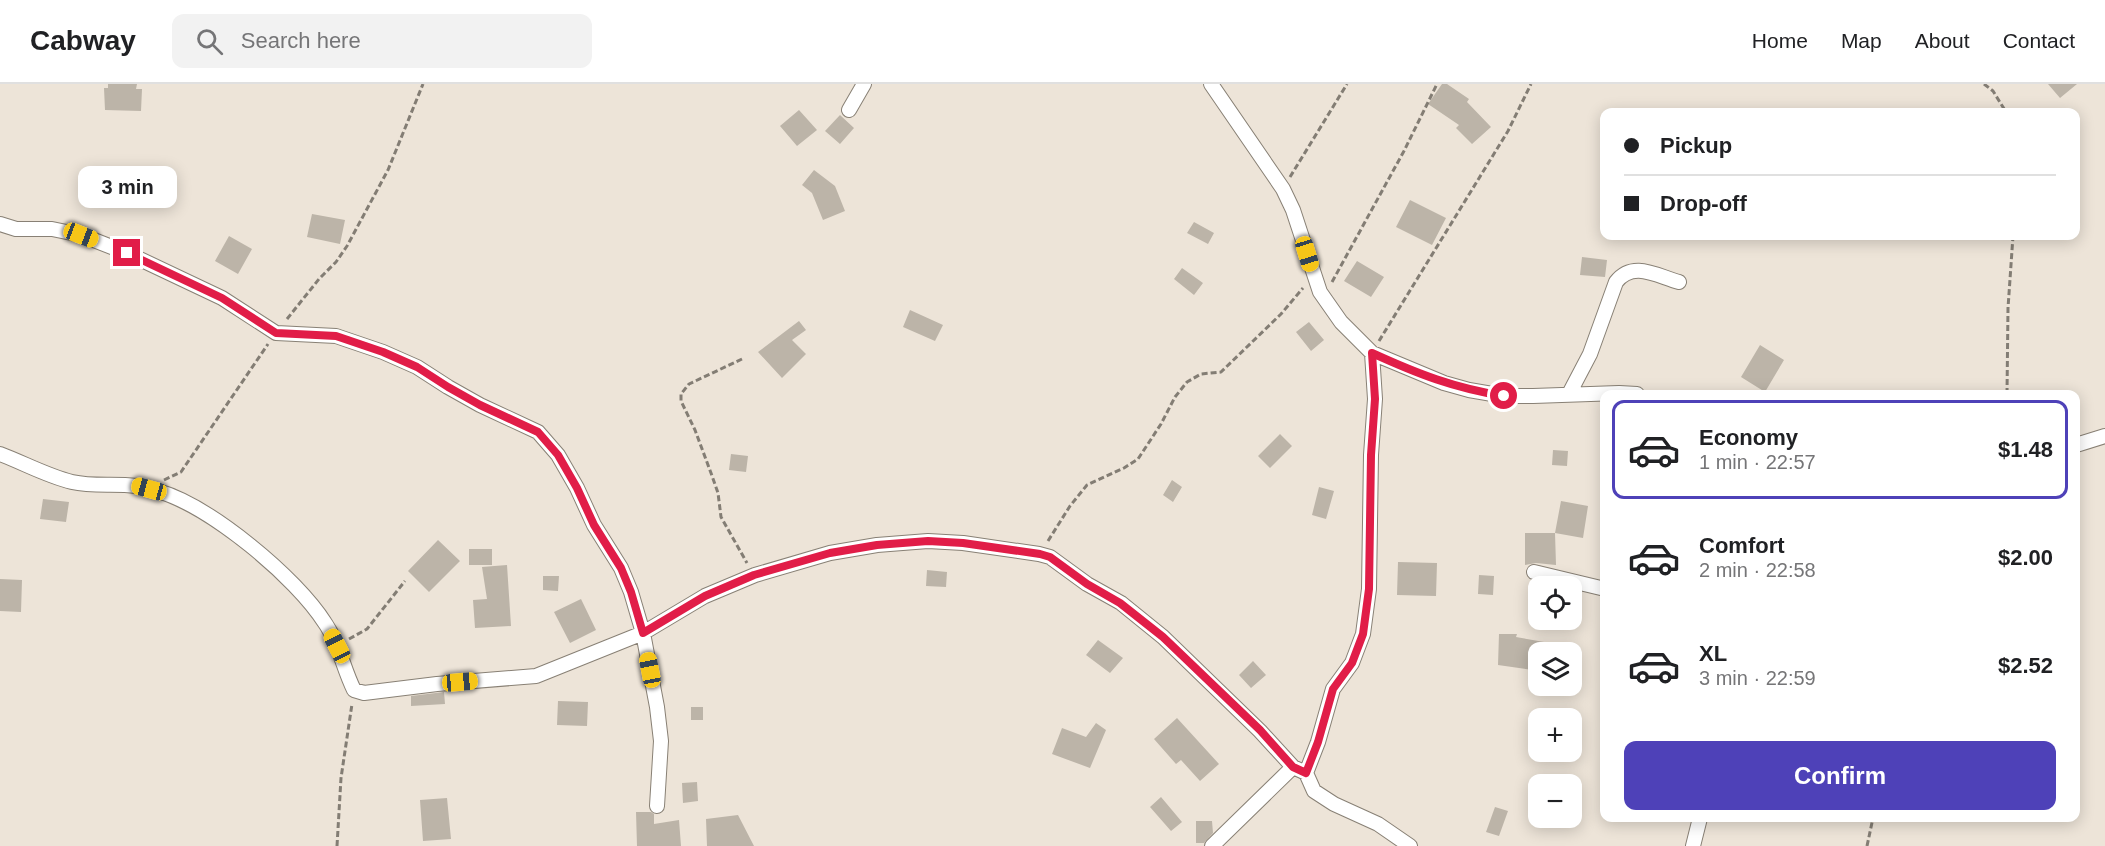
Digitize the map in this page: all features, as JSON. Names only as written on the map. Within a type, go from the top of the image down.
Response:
[{"type":"street","points":[[849,110],[864,84]]},
{"type":"street","points":[[1211,84],[1282,189],[1293,210],[1314,276],[1326,301],[1341,322],[1372,353],[1444,383],[1469,390],[1504,396],[1600,393]]},
{"type":"street","points":[[0,224],[15,229],[52,229],[81,235],[127,253],[222,298],[276,333],[336,336],[383,352],[417,367],[480,405],[538,432],[558,455],[577,488],[594,525],[621,568],[631,592],[643,633],[657,706],[661,741],[657,806]]},
{"type":"street","points":[[1569,394],[1590,354],[1616,282],[1622,274],[1637,269],[1678,282]]},
{"type":"street","points":[[1212,846],[1300,770],[1318,742],[1333,689],[1352,663],[1363,634],[1369,589],[1371,455],[1375,399],[1372,353]]},
{"type":"street","points":[[2080,444],[2105,436]]},
{"type":"street","points":[[0,454],[32,469],[73,482],[99,486],[137,486],[183,500],[265,557],[313,606],[326,624],[337,646],[345,673],[354,690],[364,693],[536,676],[643,633],[705,596],[754,575],[830,553],[877,545],[928,541],[963,543],[1040,554],[1050,557],[1087,584],[1120,603],[1163,637],[1300,770],[1314,791],[1334,804],[1378,824],[1410,846]]},
{"type":"street","points":[[1534,572],[1600,588]]},
{"type":"street","points":[[1692,846],[1699,822]]},
{"type":"path","points":[[137,486],[164,480],[181,472],[276,333],[319,279],[336,262],[388,171],[423,84]]},
{"type":"path","points":[[1282,189],[1347,84]]},
{"type":"path","points":[[1326,301],[1333,278],[1404,151],[1437,84]]},
{"type":"path","points":[[1372,353],[1508,131],[1531,84]]},
{"type":"path","points":[[1984,84],[1993,91],[2004,108]]},
{"type":"path","points":[[2007,390],[2008,308],[2013,240]]},
{"type":"path","points":[[1040,554],[1070,506],[1087,485],[1138,459],[1161,424],[1174,397],[1187,382],[1200,374],[1221,372],[1281,315],[1314,276]]},
{"type":"path","points":[[742,359],[689,384],[681,394],[681,401],[718,493],[721,517],[754,575]]},
{"type":"path","points":[[337,646],[367,629],[405,581]]},
{"type":"path","points":[[337,846],[341,778],[354,690]]},
{"type":"path","points":[[1867,846],[1872,822]]},
{"type":"building","points":[[108,84],[137,84],[136,89],[142,89],[141,111],[105,110],[104,88],[108,88]]},
{"type":"building","points":[[1442,84],[1447,84],[1469,99],[1467,102],[1491,127],[1472,144],[1456,128],[1459,125],[1428,104]]},
{"type":"building","points":[[2048,84],[2077,84],[2060,98]]},
{"type":"building","points":[[799,110],[817,130],[797,146],[780,126]]},
{"type":"building","points":[[840,115],[854,128],[840,144],[825,131]]},
{"type":"building","points":[[814,170],[835,186],[845,211],[823,220],[812,193],[802,185]]},
{"type":"building","points":[[1410,200],[1446,218],[1432,245],[1396,227]]},
{"type":"building","points":[[312,214],[345,220],[340,244],[307,237]]},
{"type":"building","points":[[1194,222],[1214,233],[1208,244],[1187,233]]},
{"type":"building","points":[[229,236],[252,249],[238,274],[215,261]]},
{"type":"building","points":[[1582,257],[1607,260],[1605,277],[1580,275]]},
{"type":"building","points":[[1357,261],[1384,277],[1371,297],[1344,281]]},
{"type":"building","points":[[1182,268],[1203,283],[1194,295],[1174,279]]},
{"type":"building","points":[[910,310],[943,325],[935,341],[903,327]]},
{"type":"building","points":[[799,321],[806,330],[792,340],[806,354],[782,378],[758,352]]},
{"type":"building","points":[[1309,322],[1324,340],[1311,351],[1296,332]]},
{"type":"building","points":[[1760,345],[1784,360],[1766,390],[1762,390],[1741,377]]},
{"type":"building","points":[[1280,434],[1292,446],[1270,468],[1258,456]]},
{"type":"building","points":[[1553,450],[1568,451],[1567,466],[1552,465]]},
{"type":"building","points":[[731,454],[748,456],[746,472],[729,470]]},
{"type":"building","points":[[1172,480],[1182,487],[1173,502],[1163,495]]},
{"type":"building","points":[[1319,487],[1334,491],[1326,519],[1312,515]]},
{"type":"building","points":[[43,499],[69,502],[66,522],[40,519]]},
{"type":"building","points":[[1561,501],[1588,506],[1583,538],[1555,533]]},
{"type":"building","points":[[1525,533],[1555,533],[1556,565],[1536,563],[1525,565]]},
{"type":"building","points":[[438,540],[460,561],[429,592],[408,571]]},
{"type":"building","points":[[469,549],[492,549],[492,565],[469,565]]},
{"type":"building","points":[[1398,562],[1437,563],[1436,596],[1397,595]]},
{"type":"building","points":[[507,565],[511,626],[475,628],[473,600],[487,599],[482,567]]},
{"type":"building","points":[[927,570],[947,572],[946,587],[926,586]]},
{"type":"building","points":[[1479,575],[1494,576],[1493,595],[1478,594]]},
{"type":"building","points":[[543,576],[559,576],[558,591],[543,590]]},
{"type":"building","points":[[0,579],[22,580],[21,612],[0,611]]},
{"type":"building","points":[[581,599],[596,630],[570,643],[554,612]]},
{"type":"building","points":[[1499,634],[1517,634],[1516,637],[1544,642],[1528,642],[1528,669],[1498,665]]},
{"type":"building","points":[[1098,640],[1123,658],[1110,673],[1086,655]]},
{"type":"building","points":[[1253,661],[1266,675],[1251,688],[1239,675]]},
{"type":"building","points":[[444,692],[445,704],[411,706],[411,696]]},
{"type":"building","points":[[558,701],[588,702],[587,726],[557,725]]},
{"type":"building","points":[[691,707],[703,707],[703,720],[691,720]]},
{"type":"building","points":[[1177,718],[1219,764],[1200,781],[1181,760],[1176,764],[1154,739]]},
{"type":"building","points":[[1096,723],[1106,730],[1090,768],[1052,754],[1062,728],[1086,737]]},
{"type":"building","points":[[697,782],[698,801],[683,803],[682,783]]},
{"type":"building","points":[[1161,797],[1182,822],[1171,831],[1150,807]]},
{"type":"building","points":[[447,798],[451,839],[423,841],[420,800]]},
{"type":"building","points":[[1495,807],[1508,811],[1499,836],[1486,832]]},
{"type":"building","points":[[636,812],[654,814],[654,824],[679,820],[681,846],[637,846]]},
{"type":"building","points":[[738,815],[754,846],[707,846],[706,819]]},
{"type":"building","points":[[1196,821],[1212,821],[1213,833],[1204,843],[1196,843]]},
{"type":"route","points":[[127,253],[222,298],[276,333],[336,336],[383,352],[417,367],[480,405],[538,432],[558,455],[577,488],[594,525],[621,568],[643,633],[705,596],[754,575],[830,553],[877,545],[928,541],[963,543],[1040,554],[1050,557],[1087,584],[1120,603],[1163,637],[1260,730],[1293,767],[1306,773],[1318,742],[1333,689],[1352,663],[1363,634],[1369,589],[1371,455],[1375,399],[1372,353],[1444,383],[1504,396]]}]
